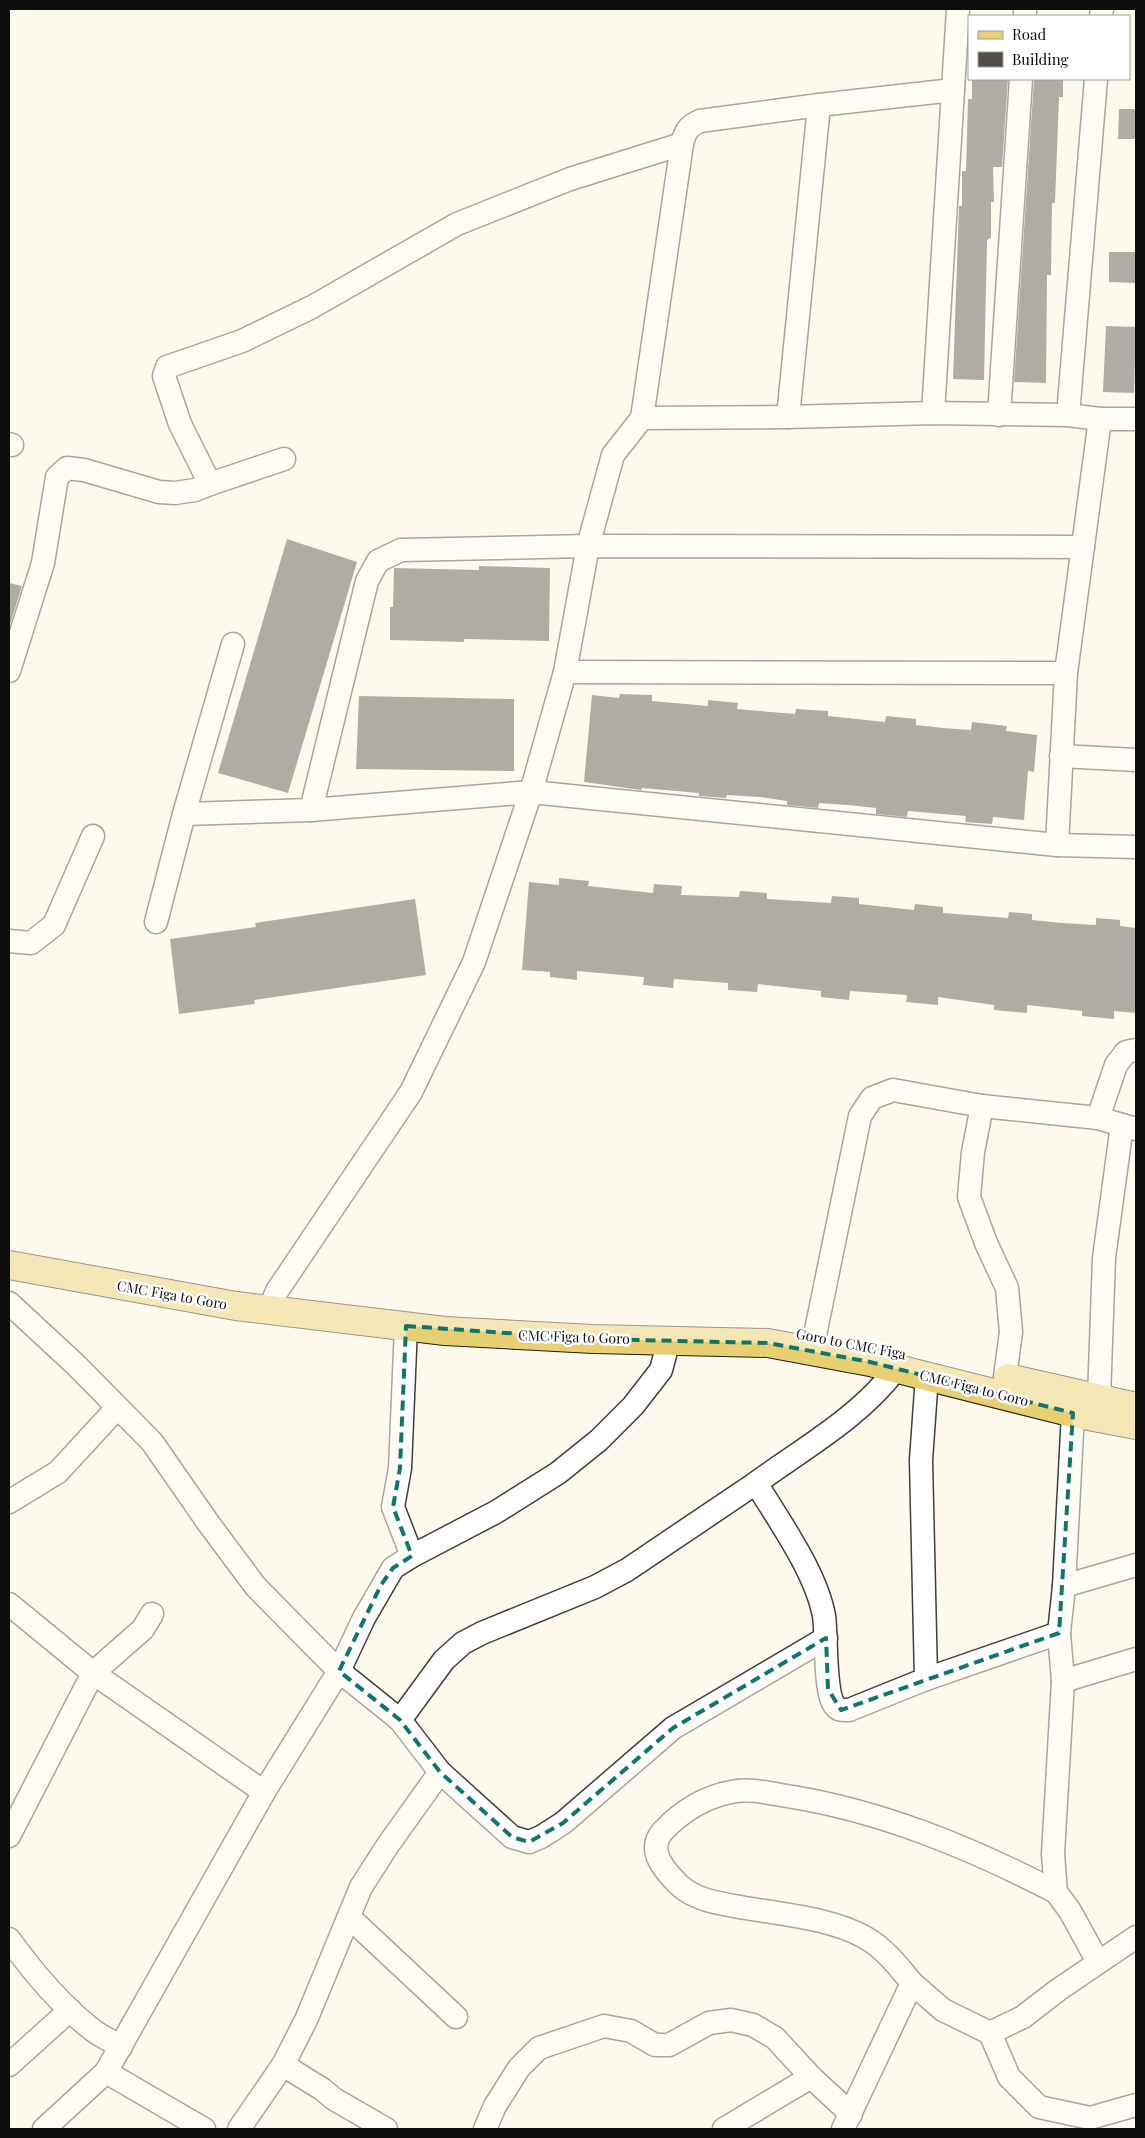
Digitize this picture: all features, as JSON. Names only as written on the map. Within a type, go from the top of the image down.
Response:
[{"type":"main road","points":[[9,1248],[217,1287],[274,1300]]},
{"type":"main road","name":"CMC Figa to Goro","points":[[9,1265],[236,1306],[274,1300],[406,1326],[594,1338],[768,1344],[836,1354],[1073,1413],[1136,1425]]},
{"type":"main road","name":"Goro to CMC Figa","points":[[274,1300],[289,1296],[476,1316],[727,1326],[815,1335],[1136,1407]]},
{"type":"street","points":[[933,413],[958,9]]},
{"type":"street","points":[[999,415],[1020,80]]},
{"type":"street","points":[[1068,415],[1096,80]]},
{"type":"street","points":[[274,1300],[411,1092],[474,962],[531,792],[565,672],[588,546],[613,455],[642,418],[685,133],[690,126],[700,121],[953,90]]},
{"type":"street","points":[[788,417],[819,105]]},
{"type":"street","points":[[210,484],[178,416],[164,376],[167,367],[242,340],[312,307],[457,224],[570,178],[682,144]]},
{"type":"street","points":[[642,418],[788,417],[933,413],[1068,415],[1100,419],[1136,419]]},
{"type":"street","points":[[1056,845],[1066,673],[1100,419]]},
{"type":"street","points":[[9,672],[43,563],[57,477],[67,468],[84,470],[159,492],[175,493],[195,490],[284,459]]},
{"type":"street","points":[[311,810],[366,581],[378,561],[401,550],[588,546],[1084,547]]},
{"type":"street","points":[[156,922],[184,814],[233,644]]},
{"type":"street","points":[[565,672],[1066,673]]},
{"type":"street","points":[[1061,756],[1136,760]]},
{"type":"street","points":[[184,814],[311,810],[531,792],[1056,845],[1136,847]]},
{"type":"street","points":[[9,941],[31,943],[54,925],[92,836]]},
{"type":"street","points":[[1098,1118],[1116,1066],[1126,1052],[1136,1050]]},
{"type":"street","points":[[815,1335],[860,1116],[872,1098],[893,1090],[982,1106],[1098,1118],[1129,1127],[1104,1258],[1099,1398]]},
{"type":"street","points":[[982,1106],[973,1152],[969,1197],[986,1243],[1007,1288],[1011,1332],[1005,1377]]},
{"type":"street","points":[[9,1303],[76,1365],[152,1442],[256,1587],[339,1670],[400,1720],[440,1772],[512,1838],[529,1842],[563,1823],[673,1728],[826,1638]]},
{"type":"street","points":[[406,1326],[400,1468],[392,1506],[412,1556]]},
{"type":"street","points":[[44,2129],[106,2072],[264,1792],[339,1670],[382,1585],[393,1568],[496,1512],[558,1473],[599,1440],[633,1406],[661,1370],[669,1340]]},
{"type":"street","points":[[400,1720],[444,1660],[463,1643],[482,1633],[595,1587],[627,1570],[756,1483],[853,1413],[871,1398],[896,1369]]},
{"type":"street","points":[[926,1679],[921,1460],[927,1376]]},
{"type":"street","points":[[9,1502],[58,1472],[117,1408]]},
{"type":"street","points":[[1056,1892],[1054,1854],[1063,1681],[1059,1633],[1064,1586],[1073,1413]]},
{"type":"street","points":[[756,1483],[799,1554],[823,1614],[828,1688],[835,1707],[841,1710],[849,1710],[926,1679],[1059,1633]]},
{"type":"street","points":[[1064,1586],[1136,1565]]},
{"type":"street","points":[[9,1604],[93,1673],[264,1792]]},
{"type":"street","points":[[9,1836],[93,1673],[143,1629],[152,1614]]},
{"type":"street","points":[[1063,1681],[1136,1659]]},
{"type":"street","points":[[239,2129],[283,2065],[306,2020],[350,1918],[361,1887],[388,1845],[440,1772]]},
{"type":"street","points":[[1098,1962],[1070,1911],[1056,1892],[996,1861],[867,1812],[804,1798],[756,1791],[732,1791],[712,1797],[677,1817],[658,1837],[655,1849],[659,1861],[679,1886],[699,1898],[832,1925],[866,1938],[889,1956],[912,1983],[943,2010],[990,2033],[1009,2077],[1039,2107],[1090,2118],[1136,2105]]},
{"type":"street","points":[[350,1918],[456,2017]]},
{"type":"street","points":[[990,2033],[1023,2017],[1098,1962],[1136,1937]]},
{"type":"street","points":[[9,1939],[31,1968],[70,2010],[95,2032],[121,2047]]},
{"type":"street","points":[[485,2129],[495,2106],[519,2068],[539,2048],[604,2026],[631,2031],[655,2045],[669,2046],[709,2022],[731,2020],[753,2025],[775,2038],[811,2077],[847,2121],[912,1983]]},
{"type":"street","points":[[9,2065],[70,2010]]},
{"type":"street","points":[[283,2065],[322,2089],[334,2099],[386,2129]]},
{"type":"street","points":[[106,2072],[204,2129]]},
{"type":"street","points":[[724,2129],[811,2077]]},
{"type":"highlighted area","points":[[406,1326],[593,1339],[768,1343],[870,1362],[1073,1413],[1059,1633],[841,1710],[828,1689],[826,1638],[673,1728],[563,1823],[529,1842],[512,1837],[440,1772],[400,1720],[339,1671],[381,1585],[393,1568],[412,1556],[393,1507],[400,1468]]},
{"type":"building","points":[[972,80],[1008,80],[1002,167],[993,167],[994,202],[991,202],[991,238],[987,240],[984,380],[953,379],[959,206],[962,206],[962,171],[966,171],[968,99],[972,99]]},
{"type":"building","points":[[1034,80],[1063,80],[1063,97],[1059,97],[1055,203],[1052,203],[1051,275],[1047,275],[1046,383],[1014,382]]},
{"type":"building","points":[[1119,109],[1136,109],[1136,139],[1118,139]]},
{"type":"building","points":[[1109,252],[1136,252],[1136,283],[1109,282]]},
{"type":"building","points":[[1106,326],[1136,327],[1134,393],[1103,392]]},
{"type":"building","points":[[287,539],[357,562],[288,793],[218,773]]},
{"type":"building","points":[[479,566],[550,568],[549,641],[464,639],[464,642],[390,640],[390,607],[393,607],[394,568],[479,570]]},
{"type":"building","points":[[9,583],[22,586],[9,628]]},
{"type":"building","points":[[620,694],[652,695],[652,701],[708,706],[708,700],[738,703],[737,709],[795,714],[796,709],[828,711],[828,716],[885,722],[886,716],[916,719],[916,725],[943,728],[971,730],[972,722],[1007,726],[1006,731],[1037,735],[1034,772],[1028,771],[1024,820],[993,817],[992,824],[965,822],[966,816],[908,811],[907,817],[876,814],[876,808],[819,803],[818,808],[787,805],[787,801],[760,797],[727,795],[726,798],[699,796],[699,793],[642,788],[641,790],[584,782],[592,695],[619,698]]},
{"type":"building","points":[[359,696],[514,699],[514,771],[356,769]]},
{"type":"building","points":[[559,878],[589,881],[588,886],[653,893],[654,884],[682,886],[681,895],[739,897],[740,891],[767,893],[767,899],[831,903],[832,896],[859,898],[859,904],[914,910],[915,904],[943,907],[943,913],[1008,918],[1009,912],[1032,914],[1032,920],[1062,923],[1096,925],[1096,918],[1120,920],[1120,926],[1136,928],[1136,1013],[1114,1011],[1114,1019],[1082,1016],[1082,1011],[1027,1005],[1027,1013],[994,1010],[994,1005],[938,997],[938,1005],[906,1002],[907,995],[850,991],[849,1000],[821,997],[821,991],[758,984],[757,992],[728,990],[728,983],[674,979],[673,988],[643,985],[644,977],[577,971],[577,980],[550,977],[550,972],[522,970],[529,882],[559,885]]},
{"type":"building","points":[[415,899],[426,975],[254,1000],[255,1004],[179,1014],[170,939],[256,927],[255,923]]}]
